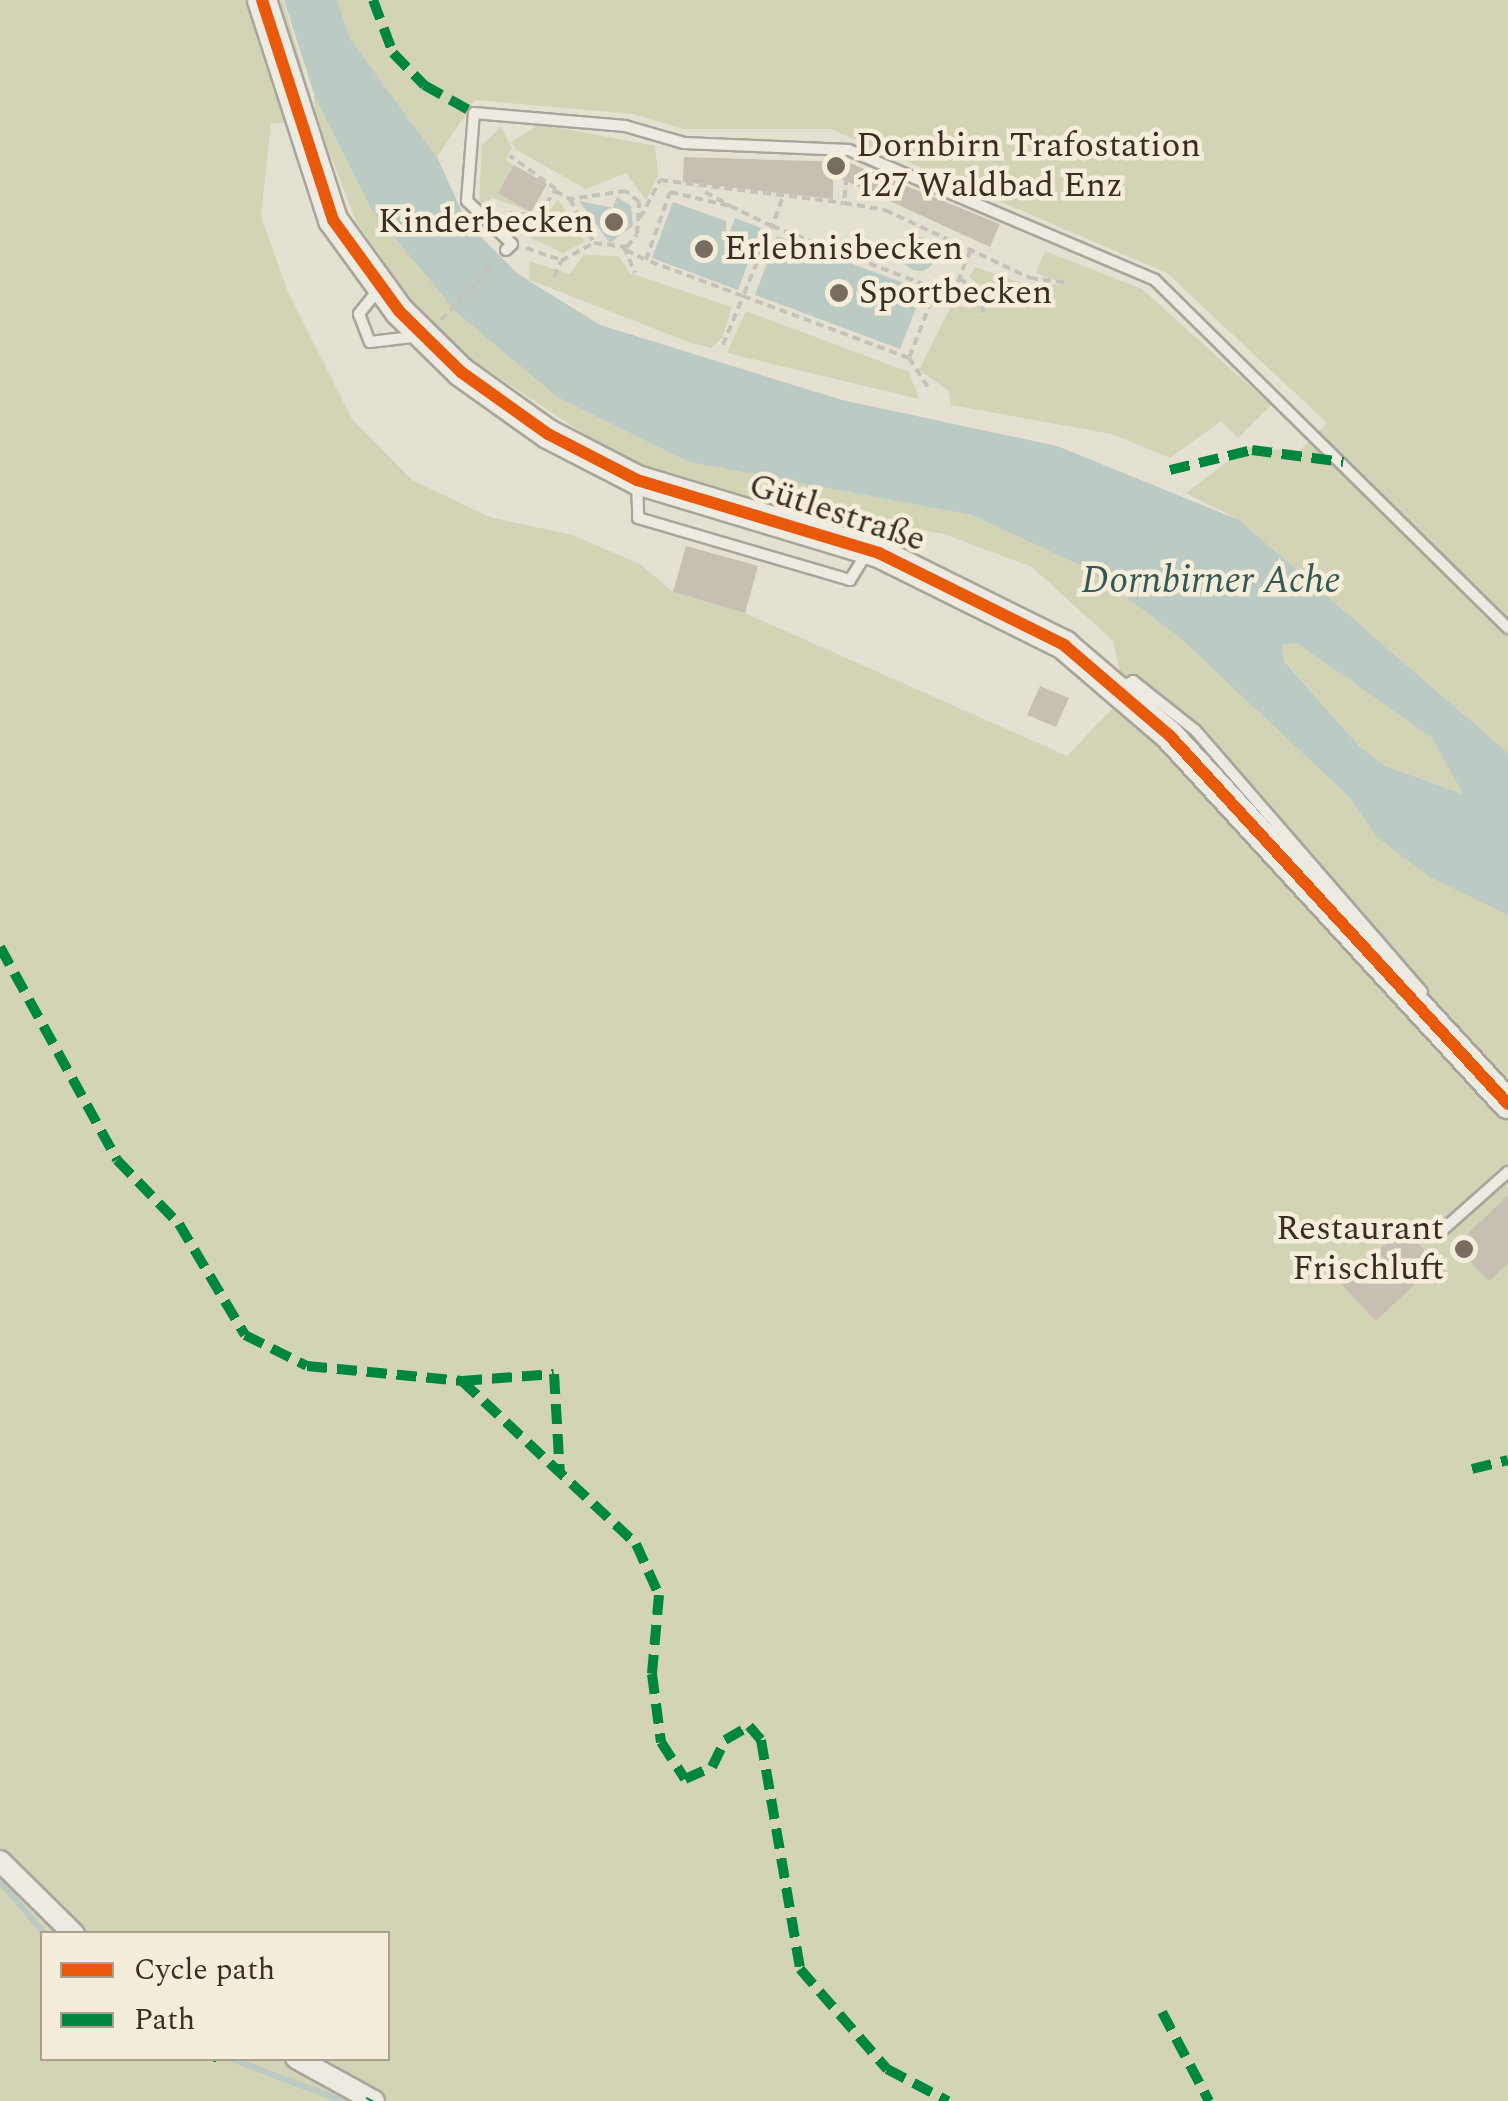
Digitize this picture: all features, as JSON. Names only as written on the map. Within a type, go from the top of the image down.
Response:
[{"type":"street","name":"Gütlestraße","points":[[262,0],[319,189],[380,288],[432,328],[527,420],[638,480],[870,549],[1002,610],[1122,688],[1508,1104]]},
{"type":"street","points":[[0,1861],[71,1931]]},
{"type":"street","points":[[301,2061],[374,2101]]},
{"type":"lane","points":[[506,250],[512,244],[467,201],[474,112],[625,126],[684,143],[849,150],[1155,280],[1508,628]]},
{"type":"lane","points":[[380,288],[359,314],[370,342],[394,346],[432,328]]},
{"type":"lane","points":[[1437,1235],[1508,1172]]},
{"type":"path","points":[[844,203],[849,150]]},
{"type":"path","points":[[509,213],[539,214],[555,191],[554,180],[510,156]]},
{"type":"path","points":[[654,186],[730,206],[772,226],[953,294],[972,246]]},
{"type":"path","points":[[654,186],[844,203],[972,246],[1030,278],[1064,282]]},
{"type":"path","points":[[635,273],[625,248],[654,186]]},
{"type":"path","points":[[704,192],[712,189]]},
{"type":"path","points":[[712,189],[730,206]]},
{"type":"path","points":[[555,191],[570,198],[626,190],[640,218]]},
{"type":"path","points":[[646,260],[670,192]]},
{"type":"path","points":[[570,198],[594,244]]},
{"type":"path","points":[[723,345],[782,199]]},
{"type":"path","points":[[554,277],[560,261],[594,244],[625,248],[646,260],[909,358],[930,390]]},
{"type":"path","points":[[529,249],[560,261]]},
{"type":"path","points":[[432,328],[506,250]]},
{"type":"path","points":[[959,278],[981,293],[983,313]]},
{"type":"path","points":[[1020,302],[1030,278]]},
{"type":"path","points":[[909,358],[936,288]]},
{"type":"green space","points":[[0,0],[283,0],[315,113],[314,95],[371,209],[456,312],[557,397],[689,462],[972,515],[1090,570],[1178,636],[1349,797],[1377,837],[1508,915],[1508,2101],[0,2101]],"holes":[[[271,123],[319,125],[356,221],[411,301],[475,362],[621,458],[712,492],[944,534],[1032,567],[1113,641],[1125,695],[1067,756],[745,613],[673,592],[640,564],[572,535],[490,517],[412,480],[352,419],[288,292],[261,216]]]},
{"type":"green space","points":[[337,0],[1508,0],[1508,753],[1239,520],[1186,493],[1247,447],[1298,452],[1327,423],[1167,273],[831,129],[684,129],[633,114],[475,100],[437,157],[350,39]]},
{"type":"green space","points":[[540,124],[655,146],[658,176],[646,200],[626,173],[586,189],[517,150],[511,142]]},
{"type":"green space","points":[[501,127],[512,148],[505,160],[547,184],[531,212],[493,198],[479,204],[482,145]]},
{"type":"green space","points":[[558,199],[585,242],[563,253],[510,228],[542,220]]},
{"type":"green space","points":[[1045,251],[1142,289],[1271,405],[1238,438],[1221,421],[1170,458],[1112,434],[951,405],[948,390],[919,370],[952,304],[966,308],[972,291],[984,315],[985,290],[969,277],[975,267],[1021,283],[1020,304],[1028,286],[1064,284],[1036,273]]},
{"type":"green space","points":[[583,255],[619,256],[630,273],[732,307],[722,338],[711,348],[691,343],[530,280],[529,261],[570,274]]},
{"type":"green space","points":[[746,311],[909,372],[919,399],[727,353]]},
{"type":"green space","points":[[1297,643],[1432,738],[1463,794],[1385,766],[1359,746],[1285,661],[1281,645]]},
{"type":"water","name":"Dornbirner Ache","points":[[284,0],[337,0],[350,39],[437,157],[467,223],[518,274],[600,325],[842,400],[1057,446],[1239,520],[1508,753],[1508,915],[1430,877],[1377,837],[1349,797],[1178,636],[1090,570],[972,515],[689,462],[557,397],[456,312],[371,209],[315,97]],"holes":[[[1297,643],[1432,738],[1463,794],[1385,766],[1359,746],[1285,662],[1281,645]]]},
{"type":"water","name":"Kinderbecken","points":[[617,197],[631,206],[633,226],[610,243],[579,201],[613,208]]},
{"type":"water","name":"Erlebnisbecken","points":[[673,202],[726,221],[726,241],[735,218],[761,228],[738,290],[652,258]]},
{"type":"water","name":"Sportbecken","points":[[777,236],[923,290],[900,349],[755,295]]},
{"type":"water","points":[[919,237],[931,242],[936,254],[931,266],[919,271],[907,266],[902,254],[907,242]]},
{"type":"building","points":[[684,157],[847,162],[1000,224],[990,247],[833,175],[833,199],[683,182]]},
{"type":"building","points":[[514,165],[547,184],[531,212],[498,193]]},
{"type":"building","points":[[686,546],[758,566],[745,613],[673,592]]},
{"type":"building","points":[[1040,686],[1069,698],[1056,727],[1027,715]]},
{"type":"building","points":[[1508,1195],[1508,1263],[1489,1281],[1455,1246]]},
{"type":"building","points":[[1403,1228],[1437,1263],[1376,1321],[1342,1285]]},
{"type":"waterway","points":[[0,1881],[42,1931]]},
{"type":"waterway","points":[[237,2061],[343,2101]]},
{"type":"marked path","points":[[373,0],[393,53],[424,85],[474,113]]},
{"type":"marked path","points":[[1170,470],[1252,450],[1343,462]]},
{"type":"marked path","points":[[0,947],[117,1160],[179,1224],[245,1335],[307,1366],[462,1381],[636,1544],[659,1595],[652,1674],[661,1742],[685,1779],[712,1767],[725,1740],[749,1726],[761,1740],[800,1969],[887,2069],[948,2101]]},
{"type":"marked path","points":[[462,1381],[554,1374],[560,1475]]},
{"type":"marked path","points":[[1472,1469],[1508,1460]]},
{"type":"marked path","points":[[1162,2012],[1209,2101]]},
{"type":"cycle path","points":[[262,0],[333,220],[399,311],[461,372],[548,434],[637,480],[879,553],[1064,645],[1169,735],[1508,1104]]},
{"type":"place","name":"Dornbirn Trafostation 127 Waldbad Enz","points":[[836,166]]},
{"type":"place","name":"Kinderbecken","points":[[614,222]]},
{"type":"place","name":"Erlebnisbecken","points":[[704,249]]},
{"type":"place","name":"Sportbecken","points":[[839,293]]},
{"type":"place","name":"Restaurant Frischluft","points":[[1464,1249]]}]
